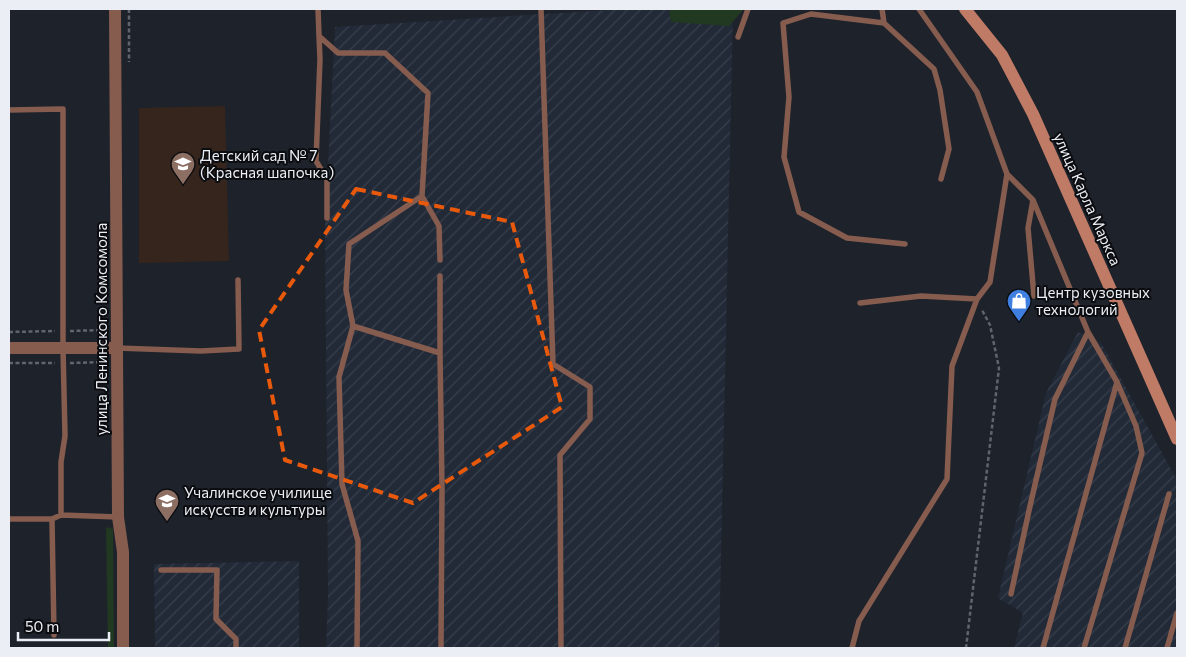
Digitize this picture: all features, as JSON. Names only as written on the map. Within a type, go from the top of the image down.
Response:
[{"type":"main road","name":"улица Карла Маркса","points":[[965,9],[1002,55],[1033,114],[1177,439]]},
{"type":"street","name":"улица Ленинского Комсомола","points":[[114,9],[118,517],[123,552],[124,648]]},
{"type":"street","points":[[9,348],[117,348]]},
{"type":"lane","points":[[318,9],[320,59],[316,161],[327,179],[327,218]]},
{"type":"lane","points":[[541,9],[553,364],[590,388],[590,419],[560,455],[561,648]]},
{"type":"lane","points":[[738,37],[748,9]]},
{"type":"lane","points":[[882,9],[884,23]]},
{"type":"lane","points":[[919,9],[976,92],[1008,174],[1033,200],[1088,332],[1117,382],[1136,426],[1142,453],[1084,648]]},
{"type":"lane","points":[[906,244],[846,238],[799,212],[784,158],[789,97],[783,23],[811,14],[884,23],[934,69],[940,90],[948,149],[942,179]]},
{"type":"lane","points":[[319,36],[338,53],[385,53],[428,93],[422,196],[439,226],[440,260]]},
{"type":"lane","points":[[9,110],[63,109],[65,436],[61,462],[61,515]]},
{"type":"lane","points":[[852,648],[859,621],[947,479],[952,366],[977,299],[990,282],[1008,174]]},
{"type":"lane","points":[[357,648],[358,541],[342,484],[339,377],[353,326],[346,290],[349,244],[422,196]]},
{"type":"lane","points":[[1033,200],[1028,228],[1034,296]]},
{"type":"lane","points":[[440,276],[441,648]]},
{"type":"lane","points":[[117,348],[201,351],[239,348],[238,280]]},
{"type":"lane","points":[[860,302],[921,296],[977,299]]},
{"type":"lane","points":[[353,326],[440,353]]},
{"type":"lane","points":[[1012,594],[1055,399],[1088,332]]},
{"type":"lane","points":[[1043,648],[1117,382]]},
{"type":"lane","points":[[1125,648],[1169,494]]},
{"type":"lane","points":[[9,519],[52,519],[61,515],[118,517]]},
{"type":"lane","points":[[52,519],[54,636]]},
{"type":"lane","points":[[161,570],[217,570],[216,619],[236,639],[236,648]]},
{"type":"lane","points":[[1167,648],[1177,613]]},
{"type":"path","points":[[966,648],[999,368],[990,325],[977,299]]},
{"type":"highlighted area","points":[[356,189],[512,222],[562,407],[413,503],[285,460],[259,330]]},
{"type":"shaded area","points":[[626,9],[733,9],[719,648],[326,648],[328,595],[325,224],[335,27]]},
{"type":"shaded area","name":"Детский сад № 7 (Красная шапочка)","points":[[225,106],[229,261],[139,263],[139,108]]},
{"type":"shaded area","points":[[1078,332],[1101,343],[1177,480],[1177,648],[1014,648],[1023,613],[998,598],[1046,393]]},
{"type":"shaded area","points":[[299,561],[299,648],[155,648],[154,564]]},
{"type":"green space","points":[[669,9],[744,9],[729,26],[671,22]]},
{"type":"green space","points":[[106,527],[113,529],[114,648],[108,648]]},
{"type":"place","name":"Детский сад № 7 (Красная шапочка)","points":[[183,185]]},
{"type":"place","name":"Центр кузовных технологий","points":[[1019,322]]},
{"type":"place","name":"Учалинское училище искусств и культуры","points":[[167,522]]}]
